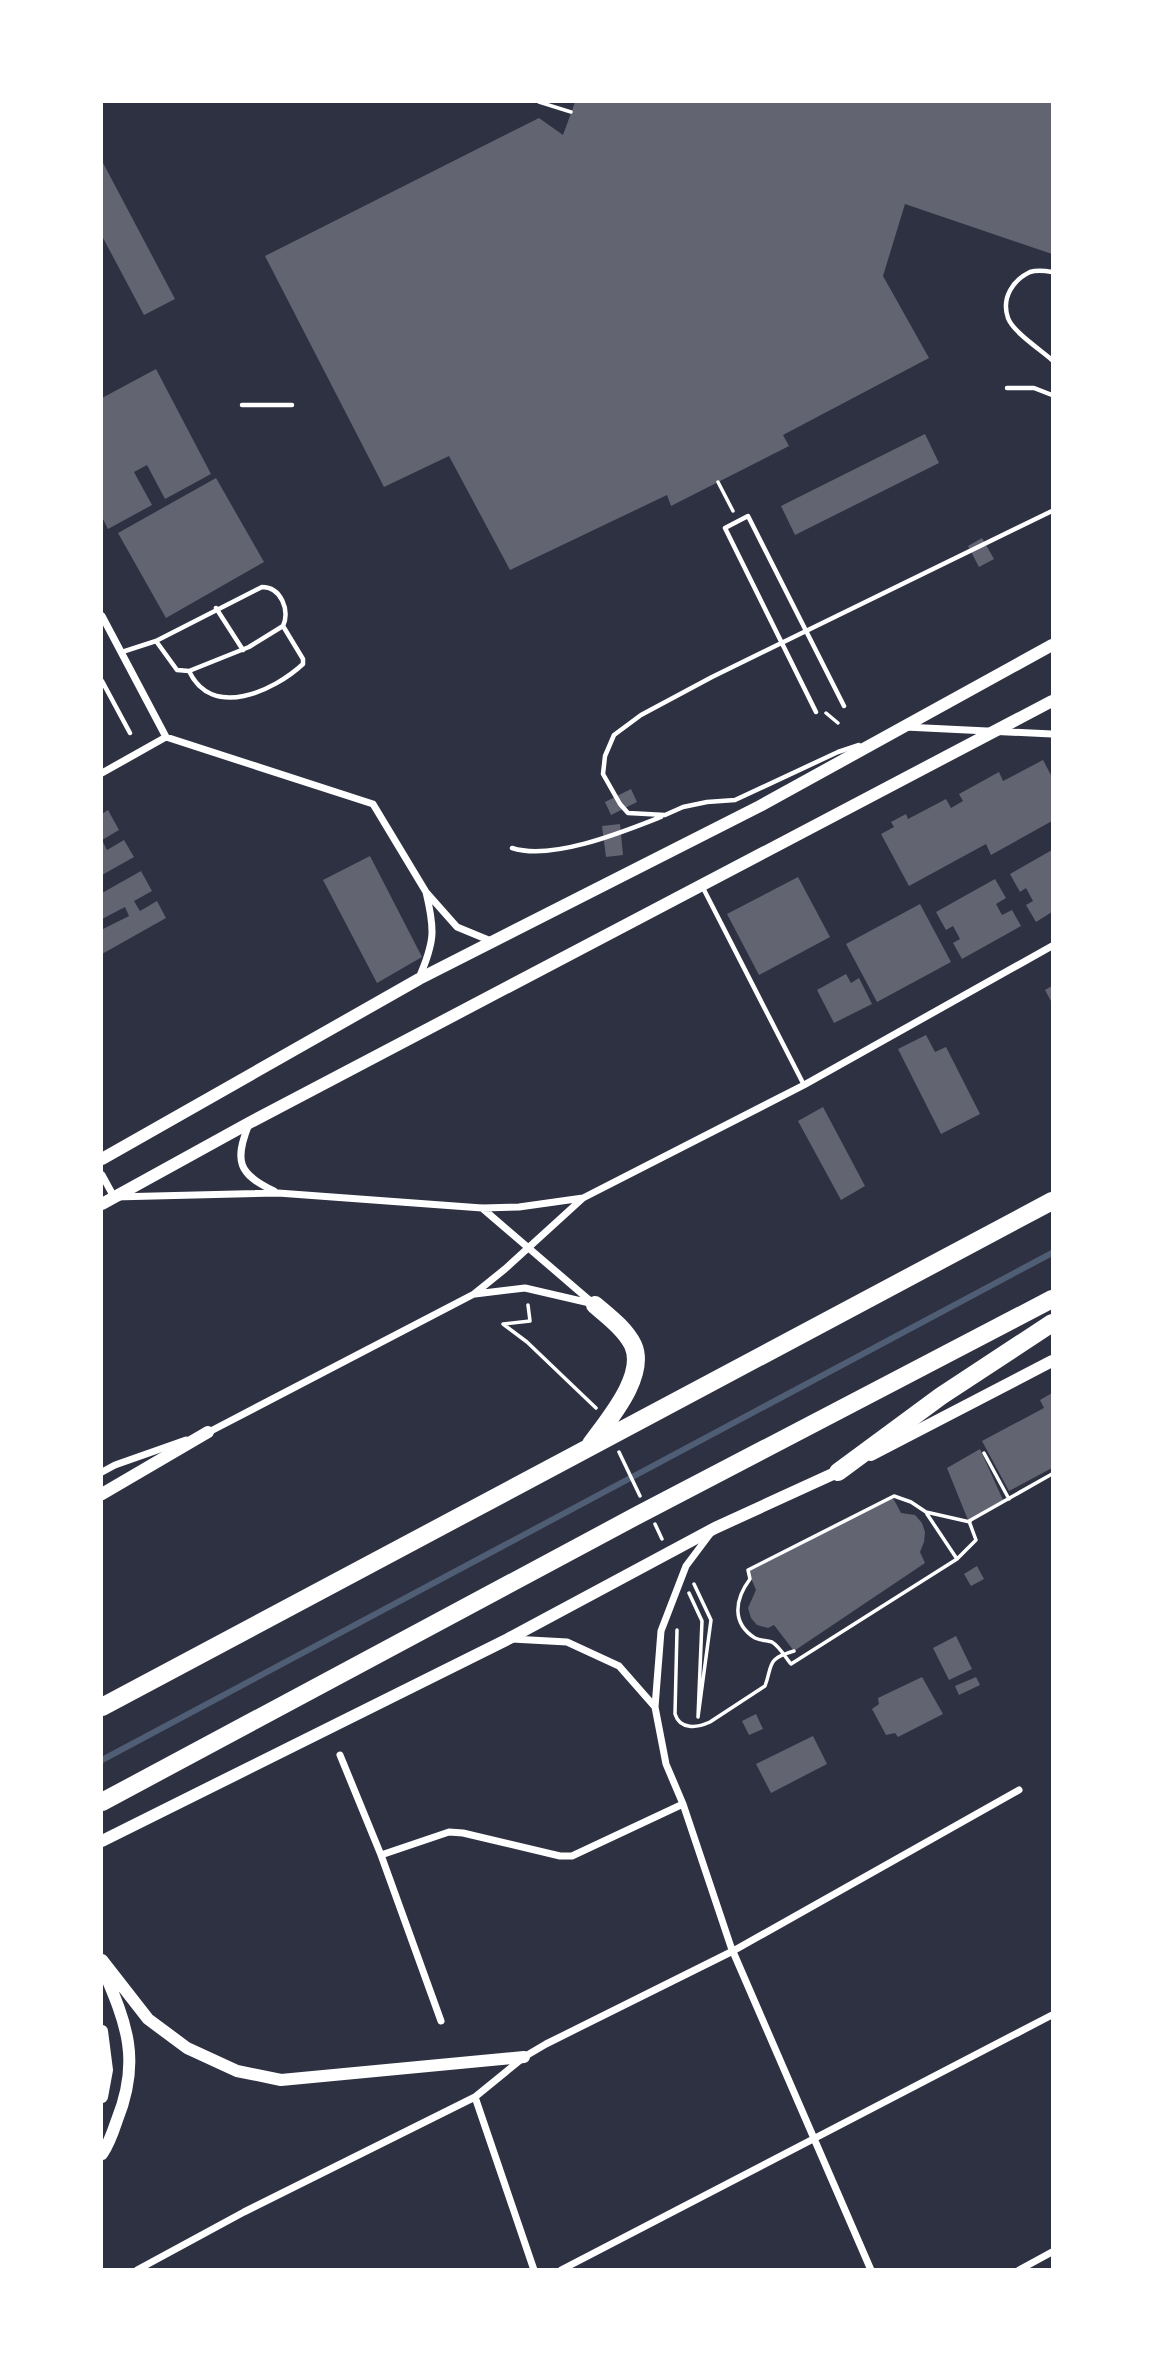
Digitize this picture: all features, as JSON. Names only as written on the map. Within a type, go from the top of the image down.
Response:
[{"type":"highway","points":[[102,1707],[1052,1201]]},
{"type":"highway","points":[[102,1802],[1052,1298]]},
{"type":"highway","points":[[589,1447],[624,1397],[636,1365],[634,1347],[617,1323],[595,1305]]},
{"type":"highway","points":[[838,1472],[941,1396],[1052,1323]]},
{"type":"main road","points":[[102,1159],[419,979],[760,806],[1052,645]]},
{"type":"main road","points":[[102,1204],[249,1123],[998,732],[1052,701]]},
{"type":"main road","points":[[102,1841],[508,1639],[715,1528],[838,1472],[1052,1361]]},
{"type":"main road","points":[[102,1494],[208,1432]]},
{"type":"main road","points":[[102,1960],[148,2019],[187,2048],[237,2071],[281,2080],[524,2057]]},
{"type":"main road","points":[[102,1966],[123,2017],[131,2063],[122,2108],[102,2154]]},
{"type":"main road","points":[[102,2031],[107,2070],[102,2098]]},
{"type":"street","points":[[102,616],[166,737],[373,804],[426,892],[457,928],[491,941]]},
{"type":"street","points":[[905,727],[1052,734]]},
{"type":"street","points":[[102,773],[166,737]]},
{"type":"street","points":[[419,979],[433,940],[433,922],[426,892]]},
{"type":"street","points":[[102,1472],[114,1465],[208,1432],[474,1294],[583,1198],[804,1085],[1052,946]]},
{"type":"street","points":[[249,1123],[241,1144],[240,1159],[244,1172],[255,1182],[278,1193]]},
{"type":"street","points":[[102,1175],[114,1197],[278,1193],[482,1208],[519,1207],[583,1198]]},
{"type":"street","points":[[482,1208],[595,1305]]},
{"type":"street","points":[[474,1294],[524,1288],[595,1305]]},
{"type":"street","points":[[102,1464],[114,1465]]},
{"type":"street","points":[[715,1528],[686,1566],[661,1631],[654,1707],[666,1764],[683,1804],[733,1951],[871,2270]]},
{"type":"street","points":[[508,1639],[568,1642],[619,1666],[654,1707]]},
{"type":"street","points":[[340,1755],[381,1855],[441,2021]]},
{"type":"street","points":[[137,2270],[244,2212],[475,2097],[524,2057],[546,2044],[733,1951],[1019,1790]]},
{"type":"street","points":[[381,1855],[449,1832],[560,1856],[572,1856],[683,1804]]},
{"type":"street","points":[[561,2270],[1052,2014]]},
{"type":"street","points":[[475,2097],[534,2270]]},
{"type":"street","points":[[1019,2270],[1052,2252]]},
{"type":"lane","points":[[1052,271],[1033,271],[1013,283],[1007,299],[1008,318],[1024,337],[1052,360]]},
{"type":"lane","points":[[1007,388],[1034,388],[1052,395]]},
{"type":"lane","points":[[242,405],[292,405]]},
{"type":"lane","points":[[665,815],[628,813],[620,804],[603,774],[605,756],[614,734],[641,715],[712,677],[1052,512]]},
{"type":"lane","points":[[816,712],[725,528],[748,516],[844,706]]},
{"type":"lane","points":[[121,653],[156,641],[216,608],[262,587],[279,594],[284,605],[286,614],[283,626],[243,650],[189,671],[177,670],[156,641]]},
{"type":"lane","points":[[216,608],[243,650]]},
{"type":"lane","points":[[189,671],[194,683],[210,694],[236,697],[262,691],[303,664],[303,659],[283,626]]},
{"type":"lane","points":[[102,681],[130,733]]},
{"type":"lane","points":[[512,848],[542,852],[619,834],[683,807],[735,800],[838,752],[890,736]]},
{"type":"lane","points":[[702,885],[804,1085]]},
{"type":"path","points":[[539,102],[571,112]]},
{"type":"path","points":[[718,482],[737,521]]},
{"type":"path","points":[[527,1342],[503,1324],[530,1321],[528,1304]]},
{"type":"path","points":[[984,1453],[1009,1499]]},
{"type":"path","points":[[970,1522],[975,1540],[957,1559],[791,1664],[772,1643],[754,1637],[740,1623],[738,1605],[740,1595],[750,1579],[748,1570],[894,1496],[911,1502],[926,1512],[970,1522],[1052,1474]]},
{"type":"path","points":[[926,1512],[957,1559]]},
{"type":"path","points":[[686,1566],[711,1620]]},
{"type":"path","points":[[685,1600],[696,1587]]},
{"type":"path","points":[[679,1620],[675,1714],[677,1721],[685,1726],[701,1726],[710,1722],[765,1686],[769,1668],[783,1654],[794,1651]]},
{"type":"building","points":[[575,102],[1052,102],[1052,254],[905,204],[883,276],[929,358],[783,435],[789,446],[671,506],[667,495],[510,570],[449,456],[384,487],[265,256],[539,118],[563,135]]},
{"type":"building","points":[[102,161],[175,299],[144,315],[102,236]]},
{"type":"building","points":[[156,369],[211,474],[165,499],[147,465],[134,472],[152,505],[108,529],[102,517],[102,398]]},
{"type":"building","points":[[925,434],[939,463],[795,535],[781,506]]},
{"type":"building","points":[[216,478],[264,562],[166,618],[118,533]]},
{"type":"building","points":[[982,538],[994,559],[979,567],[968,546]]},
{"type":"building","points":[[1043,760],[1052,777],[1052,821],[991,855],[986,844],[909,886],[881,834],[894,827],[891,822],[906,814],[908,819],[946,799],[951,808],[963,801],[959,794],[999,772],[1003,781]]},
{"type":"building","points":[[631,789],[637,802],[611,815],[605,802]]},
{"type":"building","points":[[108,810],[119,830],[102,840],[102,814]]},
{"type":"building","points":[[620,824],[623,855],[606,857],[602,826]]},
{"type":"building","points":[[102,840],[107,850],[124,840],[134,857],[102,875]]},
{"type":"building","points":[[1052,850],[1052,912],[1036,922],[1026,905],[1033,901],[1026,888],[1020,892],[1010,874]]},
{"type":"building","points":[[370,856],[422,957],[377,983],[323,880]]},
{"type":"building","points":[[141,871],[152,891],[134,901],[140,911],[157,901],[166,918],[102,954],[102,925],[103,929],[129,916],[125,907],[102,919],[102,893]]},
{"type":"building","points":[[798,877],[830,937],[759,975],[727,914]]},
{"type":"building","points":[[995,879],[1006,898],[996,904],[1002,915],[1012,910],[1021,926],[962,959],[953,943],[960,939],[953,926],[946,930],[936,912]]},
{"type":"building","points":[[920,904],[951,962],[877,1002],[846,944]]},
{"type":"building","points":[[846,974],[851,983],[859,978],[872,1004],[834,1023],[817,990]]},
{"type":"building","points":[[1052,986],[1052,1003],[1045,990]]},
{"type":"building","points":[[926,1035],[935,1052],[946,1047],[980,1114],[941,1134],[898,1049]]},
{"type":"building","points":[[823,1107],[865,1186],[841,1200],[798,1121]]},
{"type":"building","points":[[1052,1393],[1052,1468],[1009,1491],[982,1441],[1044,1408],[1040,1400]]},
{"type":"building","points":[[980,1449],[1003,1500],[968,1520],[947,1468]]},
{"type":"building","points":[[893,1498],[901,1513],[915,1515],[922,1523],[925,1532],[920,1552],[925,1563],[794,1651],[774,1625],[768,1628],[757,1625],[748,1608],[756,1590],[748,1571]]},
{"type":"building","points":[[977,1566],[984,1579],[971,1586],[964,1574]]},
{"type":"building","points":[[956,1636],[972,1669],[949,1680],[933,1648]]},
{"type":"building","points":[[922,1677],[943,1714],[898,1737],[895,1733],[886,1735],[872,1709],[879,1704],[878,1698]]},
{"type":"building","points":[[976,1677],[980,1685],[959,1695],[955,1686]]},
{"type":"building","points":[[756,1714],[763,1729],[749,1735],[742,1721]]},
{"type":"building","points":[[813,1736],[827,1764],[771,1793],[756,1764]]},
{"type":"waterway","points":[[102,1760],[1052,1253]]}]
